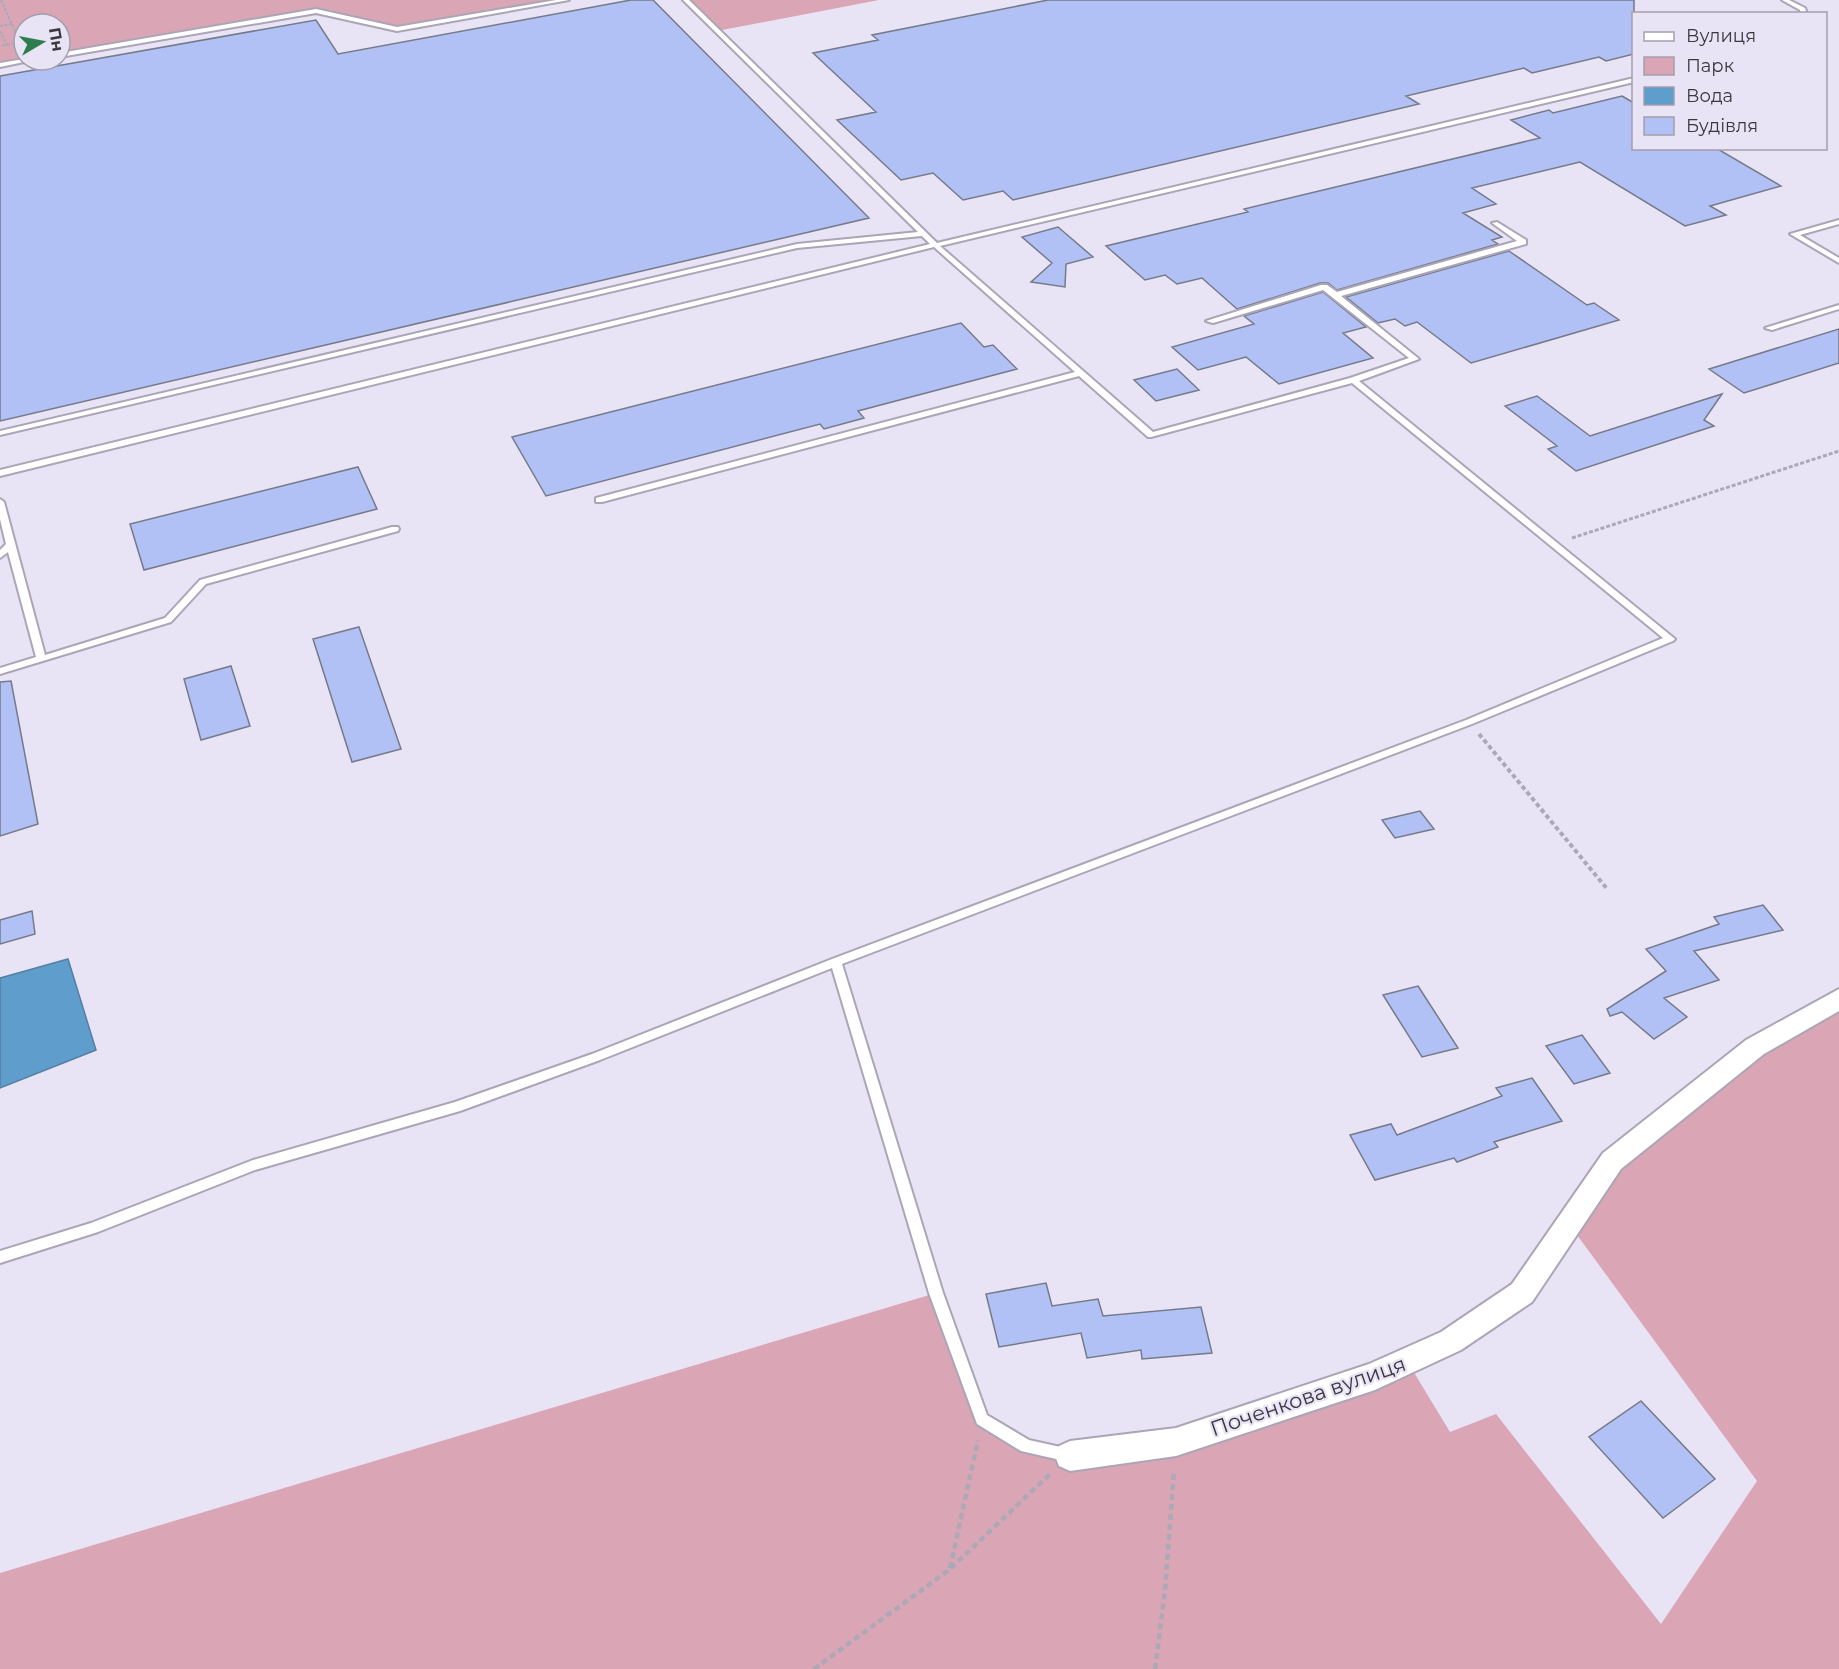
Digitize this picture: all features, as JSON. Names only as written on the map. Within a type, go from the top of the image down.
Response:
[{"type":"street","name":"Поченкова вулиця","points":[[1070,1456],[1176,1442],[1376,1376],[1460,1335],[1522,1293],[1612,1161],[1755,1047],[1839,999]]},
{"type":"lane","points":[[72,53],[316,11],[397,29],[566,0]]},
{"type":"lane","points":[[686,0],[935,246],[1151,435],[1353,380],[1415,359],[1324,287],[1210,321]]},
{"type":"lane","points":[[1785,0],[1803,9],[1804,12]]},
{"type":"lane","points":[[0,473],[935,246],[1632,81]]},
{"type":"lane","points":[[1839,222],[1794,234],[1839,261]]},
{"type":"lane","points":[[1336,295],[1523,242],[1495,223]]},
{"type":"lane","points":[[0,433],[797,246],[924,234]]},
{"type":"lane","points":[[1769,328],[1839,307]]},
{"type":"lane","points":[[599,500],[1080,373]]},
{"type":"lane","points":[[0,1257],[93,1228],[253,1165],[456,1107],[596,1057],[836,962],[1469,722],[1670,639],[1353,380]]},
{"type":"lane","points":[[0,502],[41,659]]},
{"type":"lane","points":[[0,671],[168,620],[203,582],[395,529]]},
{"type":"lane","points":[[0,555],[11,544]]},
{"type":"lane","points":[[836,962],[936,1293],[982,1419],[1026,1446],[1070,1456]]},
{"type":"path","points":[[0,26],[12,24],[1,0]]},
{"type":"path","points":[[0,31],[7,45]]},
{"type":"path","points":[[0,46],[12,44]]},
{"type":"path","points":[[1555,544],[1839,451]]},
{"type":"path","points":[[1469,722],[1608,890]]},
{"type":"path","points":[[949,1570],[982,1419]]},
{"type":"path","points":[[1155,1669],[1165,1591],[1176,1442]]},
{"type":"path","points":[[814,1669],[949,1570],[1070,1456]]},
{"type":"green space","points":[[0,0],[566,0],[397,29],[316,11],[72,53],[72,12],[12,12],[12,62],[0,65]]},
{"type":"green space","points":[[686,0],[879,0],[717,31]]},
{"type":"green space","points":[[1839,999],[1839,1669],[0,1669],[0,1573],[936,1293],[982,1419],[1026,1446],[1070,1456],[1176,1442],[1407,1361],[1450,1432],[1496,1414],[1661,1624],[1757,1481],[1569,1224],[1612,1161]]},
{"type":"water","points":[[68,959],[96,1050],[0,1088],[0,978]]},
{"type":"building","points":[[631,0],[653,0],[869,218],[0,421],[0,76],[23,72],[72,72],[72,63],[316,20],[338,54]]},
{"type":"building","points":[[1048,0],[1634,0],[1632,54],[1606,61],[1599,57],[1532,73],[1524,68],[1406,96],[1419,104],[1013,200],[1003,191],[963,200],[933,173],[901,180],[837,120],[876,112],[813,53],[878,40],[872,35]]},
{"type":"building","points":[[1622,96],[1632,102],[1632,150],[1719,150],[1781,186],[1710,206],[1726,215],[1685,226],[1580,162],[1472,188],[1496,204],[1463,213],[1502,237],[1492,240],[1498,244],[1337,290],[1328,283],[1320,283],[1237,309],[1202,278],[1177,284],[1165,275],[1145,280],[1106,246],[1248,212],[1244,209],[1540,138],[1511,120],[1549,110],[1553,113]]},
{"type":"building","points":[[1058,227],[1093,257],[1066,264],[1065,287],[1031,282],[1052,263],[1022,237]]},
{"type":"building","points":[[1509,251],[1587,305],[1594,303],[1619,320],[1471,363],[1417,322],[1405,326],[1395,319],[1378,323],[1346,297]]},
{"type":"building","points":[[1323,292],[1366,327],[1343,333],[1373,358],[1279,384],[1246,357],[1198,370],[1172,347],[1254,324],[1244,316]]},
{"type":"building","points":[[961,323],[984,347],[993,345],[1017,369],[858,411],[864,418],[824,429],[820,424],[546,496],[512,437]]},
{"type":"building","points":[[1839,329],[1839,363],[1744,393],[1709,369]]},
{"type":"building","points":[[1177,369],[1199,390],[1156,401],[1134,380]]},
{"type":"building","points":[[1722,394],[1704,420],[1714,426],[1576,471],[1548,449],[1557,446],[1505,406],[1537,396],[1590,436]]},
{"type":"building","points":[[358,467],[377,509],[144,570],[130,524]]},
{"type":"building","points":[[359,627],[401,749],[352,762],[313,639]]},
{"type":"building","points":[[231,666],[250,726],[201,740],[184,679]]},
{"type":"building","points":[[11,681],[38,824],[0,836],[0,682]]},
{"type":"building","points":[[1420,811],[1434,829],[1395,838],[1382,820]]},
{"type":"building","points":[[1763,905],[1783,930],[1694,951],[1719,980],[1664,998],[1687,1017],[1654,1039],[1622,1012],[1610,1016],[1607,1009],[1666,971],[1646,949],[1719,924],[1714,917]]},
{"type":"building","points":[[32,911],[35,934],[0,944],[0,920]]},
{"type":"building","points":[[1418,986],[1458,1048],[1422,1057],[1383,995]]},
{"type":"building","points":[[1582,1035],[1610,1073],[1574,1084],[1546,1046]]},
{"type":"building","points":[[1532,1078],[1562,1121],[1494,1142],[1498,1147],[1457,1162],[1454,1158],[1375,1180],[1350,1135],[1391,1124],[1397,1135],[1502,1096],[1496,1088]]},
{"type":"building","points":[[1046,1283],[1052,1306],[1098,1299],[1103,1316],[1201,1307],[1212,1353],[1142,1359],[1141,1350],[1087,1358],[1081,1333],[999,1347],[986,1294]]},
{"type":"building","points":[[1641,1401],[1715,1479],[1663,1518],[1589,1437]]}]
